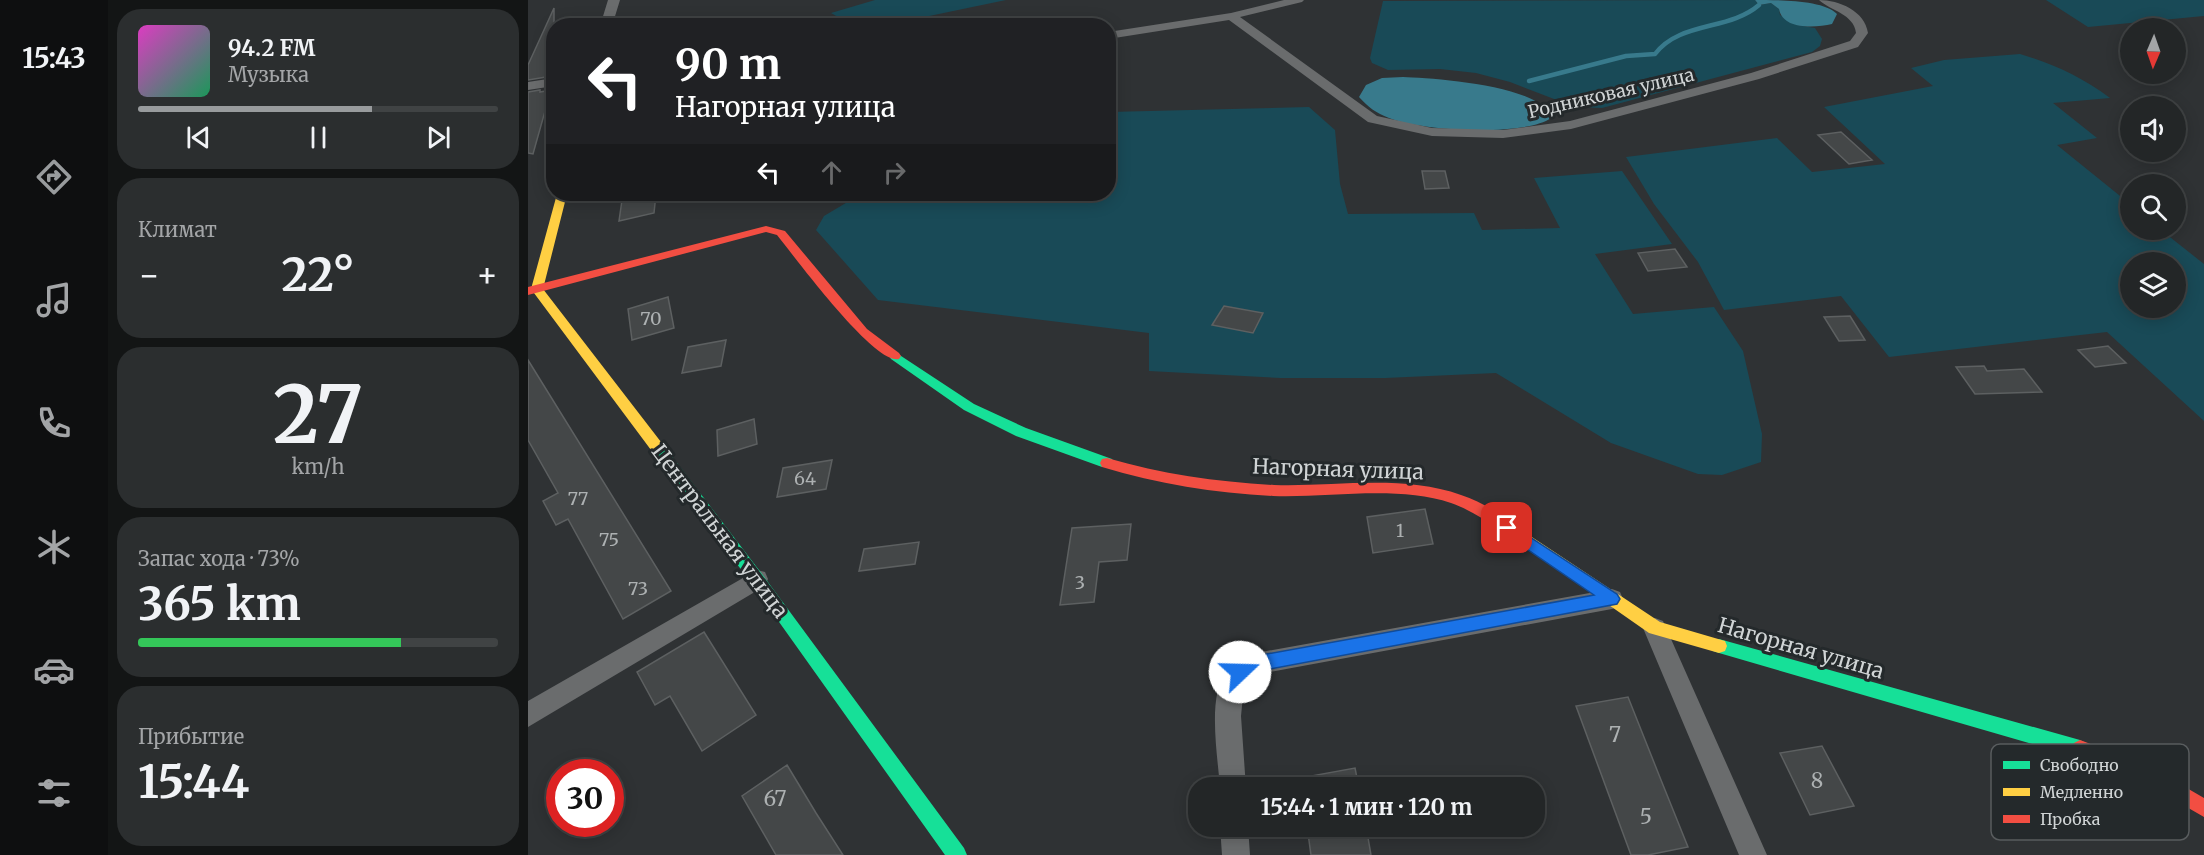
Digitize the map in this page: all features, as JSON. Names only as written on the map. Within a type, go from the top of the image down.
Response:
[{"type":"street","points":[[608,18],[614,0]]},
{"type":"street","points":[[1116,35],[1231,16],[1298,0]]},
{"type":"street","name":"Родниковая улица","points":[[1231,16],[1373,119],[1432,132],[1503,134],[1571,125],[1755,76],[1854,44],[1862,33],[1857,20],[1825,0]]},
{"type":"street","points":[[528,87],[546,84]]},
{"type":"street","points":[[532,290],[560,201]]},
{"type":"street","name":"Нагорная улица","points":[[532,290],[756,231],[775,230],[781,233],[863,332],[937,387],[1021,432],[1129,470],[1219,485],[1295,491],[1417,491],[1448,496],[1484,511],[1655,628],[2068,744]]},
{"type":"street","name":"Центральная улица","points":[[532,290],[757,579],[957,855]]},
{"type":"street","points":[[528,715],[757,579]]},
{"type":"street","points":[[1233,777],[1229,699],[1233,683],[1240,672],[1256,664],[1612,599]]},
{"type":"street","points":[[1655,628],[1753,855]]},
{"type":"street","name":"Нагорная улица","points":[[2189,799],[2204,808]]},
{"type":"street","points":[[1235,837],[1236,855]]},
{"type":"shaded area","points":[[875,0],[1006,0],[920,18],[840,18],[831,13]]},
{"type":"shaded area","points":[[1755,0],[1759,5],[1771,3],[1779,9],[1780,15],[1797,25],[1815,28],[1822,39],[1820,46],[1812,52],[1602,108],[1575,107],[1510,82],[1476,73],[1440,69],[1388,70],[1372,63],[1370,58],[1383,1]]},
{"type":"shaded area","points":[[1755,0],[1811,3],[1831,9],[1837,14],[1832,24],[1801,26],[1787,21],[1779,9],[1771,3],[1759,5]]},
{"type":"shaded area","points":[[2046,0],[2204,0],[2204,16],[2120,18],[2120,24],[2088,27]]},
{"type":"shaded area","points":[[2020,54],[2067,72],[2110,98],[2053,103],[2097,138],[2057,145],[2120,196],[2120,240],[2174,240],[2204,264],[2204,421],[2107,332],[1889,357],[1841,296],[1724,310],[1698,262],[1654,204],[1626,157],[1777,138],[1812,172],[1885,164],[1824,107],[1933,86],[1911,68],[1944,60]]},
{"type":"shaded area","points":[[1403,77],[1460,82],[1508,91],[1529,98],[1544,107],[1551,118],[1538,124],[1519,128],[1447,129],[1404,123],[1389,118],[1372,109],[1359,97],[1366,85],[1382,78]]},
{"type":"shaded area","points":[[1309,107],[1335,130],[1340,184],[1348,214],[1474,213],[1482,230],[1560,228],[1534,178],[1622,171],[1672,244],[1595,254],[1633,314],[1714,307],[1743,351],[1762,434],[1761,462],[1722,475],[1698,474],[1611,443],[1496,373],[1385,378],[1281,378],[1149,371],[1149,333],[878,300],[816,230],[824,216],[849,201],[1116,201],[1116,112]]},
{"type":"building","points":[[554,8],[554,18],[549,18]]},
{"type":"building","points":[[546,26],[546,77],[528,80],[528,65]]},
{"type":"building","points":[[546,91],[546,108],[533,154],[528,153],[528,92]]},
{"type":"building","points":[[1841,132],[1872,160],[1849,164],[1818,135]]},
{"type":"building","points":[[1422,171],[1445,171],[1449,188],[1425,189]]},
{"type":"building","points":[[622,201],[655,201],[654,213],[619,221]]},
{"type":"building","points":[[1675,249],[1687,267],[1648,271],[1638,253]]},
{"type":"building","points":[[668,297],[674,328],[632,340],[628,309]]},
{"type":"building","points":[[1224,306],[1263,313],[1253,333],[1212,325]]},
{"type":"building","points":[[1850,316],[1865,340],[1839,341],[1824,317]]},
{"type":"building","points":[[726,340],[721,366],[682,373],[688,347]]},
{"type":"building","points":[[2108,346],[2126,363],[2095,367],[2078,350]]},
{"type":"building","points":[[528,360],[671,591],[623,619],[568,519],[556,525],[543,501],[558,493],[528,440]]},
{"type":"building","points":[[1984,366],[1987,371],[2024,369],[2042,392],[1975,394],[1956,367]]},
{"type":"building","points":[[754,419],[757,444],[718,456],[717,430]]},
{"type":"building","points":[[832,460],[826,489],[777,497],[783,468]]},
{"type":"building","points":[[1425,509],[1433,544],[1373,553],[1367,517]]},
{"type":"building","points":[[1131,524],[1127,560],[1099,562],[1094,602],[1060,605],[1072,528]]},
{"type":"building","points":[[919,542],[915,564],[859,571],[864,549]]},
{"type":"building","points":[[704,632],[756,715],[702,751],[670,696],[655,705],[637,672]]},
{"type":"building","points":[[1628,697],[1688,847],[1648,855],[1631,855],[1576,706]]},
{"type":"building","points":[[1822,746],[1854,806],[1810,815],[1780,753]]},
{"type":"building","points":[[787,765],[843,855],[776,855],[742,796]]},
{"type":"building","points":[[1355,768],[1357,777],[1306,777]]},
{"type":"building","points":[[1309,837],[1368,837],[1371,855],[1311,855]]},
{"type":"waterway","points":[[1529,81],[1626,56],[1655,54],[1665,43],[1678,36],[1734,19],[1759,5]]},
{"type":"traffic: fast","points":[[895,356],[969,407],[1021,432],[1107,463]]},
{"type":"traffic: fast","points":[[656,446],[757,579],[957,855]]},
{"type":"traffic: fast","points":[[1719,646],[2062,744]]},
{"type":"traffic: slow","points":[[560,201],[537,289],[656,446]]},
{"type":"traffic: slow","points":[[1508,527],[1655,628],[1719,646]]},
{"type":"traffic: jam","points":[[528,291],[766,229],[781,233],[863,332],[895,356]]},
{"type":"traffic: jam","points":[[1107,463],[1177,480],[1225,487],[1297,491],[1392,489],[1430,492],[1464,502],[1508,527]]},
{"type":"traffic: jam","points":[[2189,799],[2204,808]]},
{"type":"route","points":[[1240,672],[1256,664],[1612,599],[1507,528]]}]
